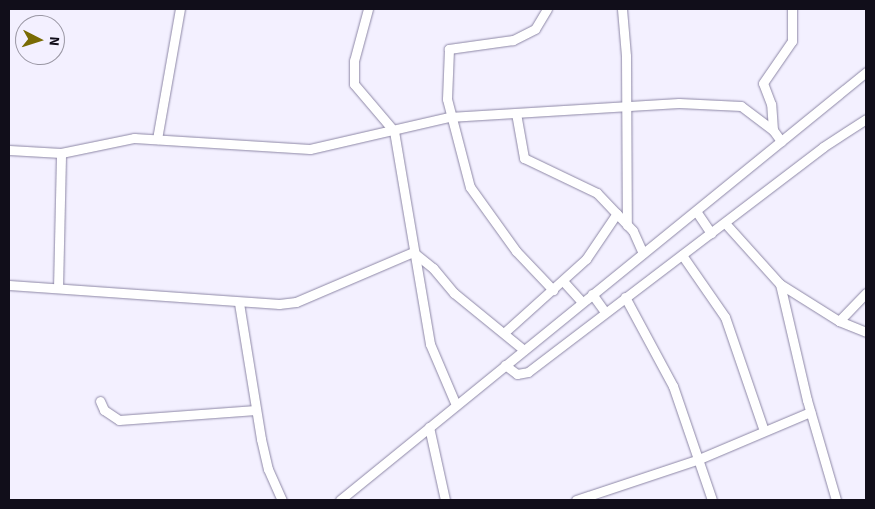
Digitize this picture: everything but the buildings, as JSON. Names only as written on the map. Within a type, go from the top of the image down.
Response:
[{"type":"street","points":[[157,139],[180,9]]},
{"type":"street","points":[[368,9],[354,61],[354,84],[394,131],[406,185],[412,252],[430,344],[456,405]]},
{"type":"street","points":[[547,9],[535,30],[520,37],[502,43],[449,49],[449,116],[470,187],[516,251],[553,290]]},
{"type":"street","points":[[622,9],[627,107],[627,224]]},
{"type":"street","points":[[774,130],[771,104],[763,83],[792,41],[792,9]]},
{"type":"street","points":[[340,500],[866,72]]},
{"type":"street","points":[[9,150],[61,153],[110,140],[157,139],[310,149],[394,131],[449,116],[712,103],[741,106],[774,130],[781,141]]},
{"type":"street","points":[[516,113],[524,158],[585,184],[627,224],[643,253]]},
{"type":"street","points":[[505,365],[518,374],[528,372],[625,296],[725,223],[823,147],[866,119]]},
{"type":"street","points":[[58,288],[61,153]]},
{"type":"street","points":[[696,211],[711,233]]},
{"type":"street","points":[[506,331],[586,259],[617,214]]},
{"type":"street","points":[[725,223],[780,284],[839,321],[866,332]]},
{"type":"street","points":[[9,285],[239,303],[296,302],[412,252]]},
{"type":"street","points":[[412,252],[433,268],[454,293],[506,331],[524,350]]},
{"type":"street","points":[[682,255],[725,317],[764,431]]},
{"type":"street","points":[[562,281],[582,302]]},
{"type":"street","points":[[780,284],[810,412],[836,500]]},
{"type":"street","points":[[592,294],[605,312]]},
{"type":"street","points":[[839,321],[866,294]]},
{"type":"street","points":[[625,296],[673,386],[712,500]]},
{"type":"street","points":[[239,303],[256,410],[268,469],[282,500]]},
{"type":"street","points":[[100,401],[104,410],[119,420],[256,410]]},
{"type":"street","points":[[579,500],[699,458],[810,412]]},
{"type":"street","points":[[429,427],[445,500]]}]
